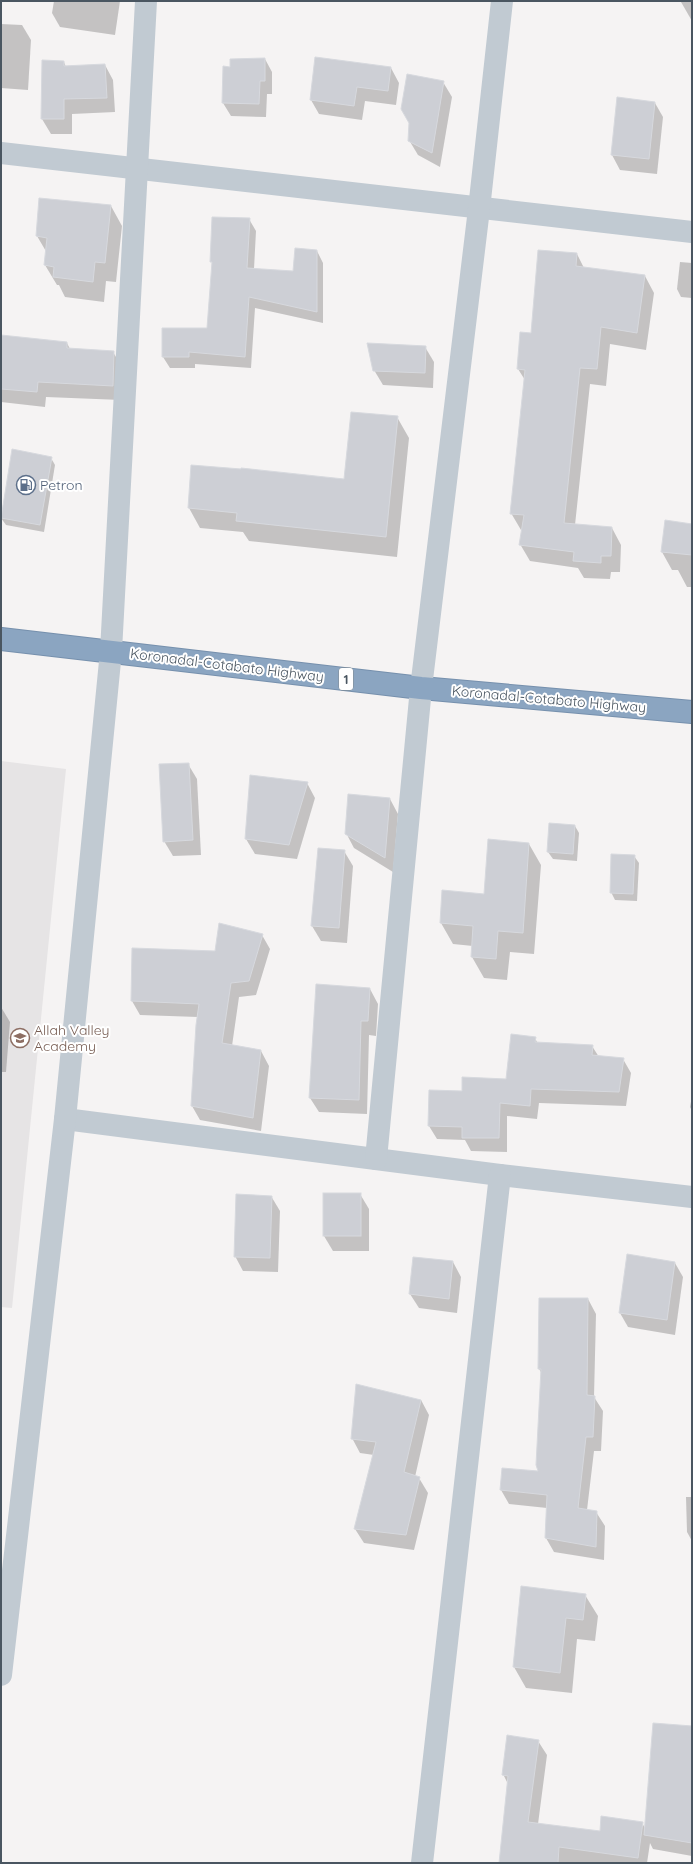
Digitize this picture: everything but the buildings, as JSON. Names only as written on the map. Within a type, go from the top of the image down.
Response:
[{"type":"highway","name":"Koronadal-Cotabato Highway","points":[[1,639],[422,688],[692,712]]},
{"type":"street","points":[[1,1675],[65,1118],[111,651],[146,1]]},
{"type":"street","points":[[376,1159],[422,688],[479,209],[502,1]]},
{"type":"street","points":[[1,153],[137,170],[692,232]]},
{"type":"street","points":[[65,1118],[500,1175],[692,1196]]},
{"type":"street","points":[[422,1863],[500,1175]]},
{"type":"shaded area","name":"Allah Valley Academy","points":[[1,761],[66,769],[12,1308],[1,1307]]},
{"type":"place","name":"Petron","points":[[26,485]]},
{"type":"place","name":"Allah Valley Academy","points":[[20,1038]]}]
